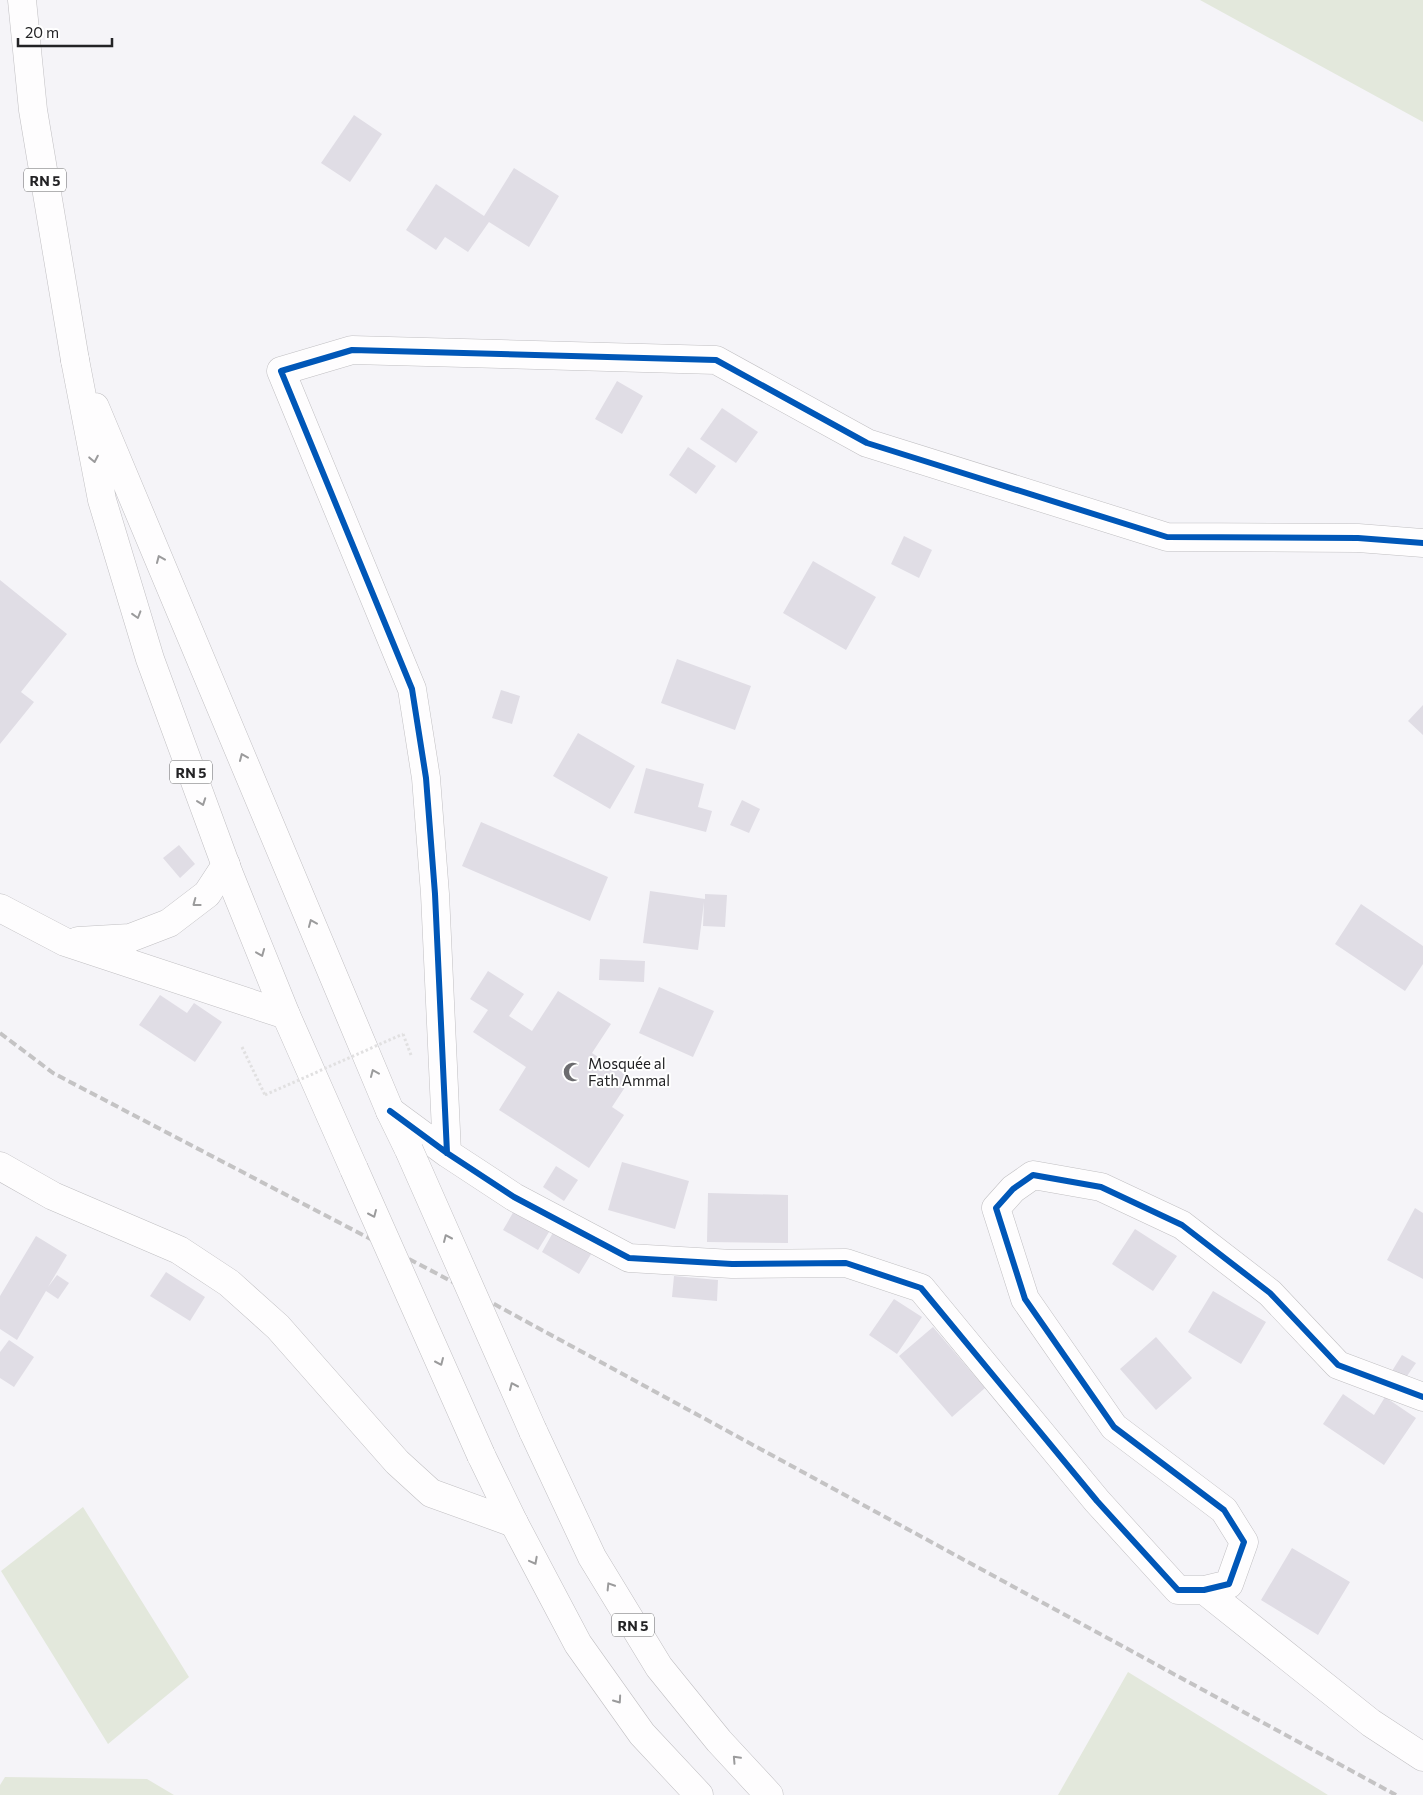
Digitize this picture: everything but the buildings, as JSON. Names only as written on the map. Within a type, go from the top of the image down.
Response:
[{"type":"main road","name":"RN 5","points":[[22,0],[33,110],[75,360],[102,500],[150,659],[226,865],[286,1015],[481,1455],[514,1523],[578,1644],[642,1734],[699,1795]]},
{"type":"main road","points":[[447,1153],[435,894],[426,778],[412,689],[281,371],[352,350],[716,360],[867,443],[1167,536],[1358,538],[1423,543]]},
{"type":"main road","name":"RN 5","points":[[75,360],[390,1110],[533,1431],[592,1557],[660,1666],[719,1741],[769,1795]]},
{"type":"main road","points":[[65,942],[130,938],[170,923],[208,894],[226,865]]},
{"type":"main road","points":[[0,908],[65,942],[286,1015]]},
{"type":"main road","points":[[390,1110],[447,1153],[514,1197],[630,1258],[732,1264],[846,1263],[921,1288],[1097,1501],[1178,1590],[1204,1590],[1229,1584],[1244,1542],[1224,1510],[1114,1427],[1025,1299],[996,1208],[1013,1189],[1033,1175],[1101,1187],[1182,1225],[1270,1293],[1338,1365],[1423,1397]]},
{"type":"main road","points":[[0,1166],[53,1196],[179,1250],[229,1283],[278,1327],[397,1462],[431,1493],[514,1523]]},
{"type":"main road","points":[[1204,1590],[1370,1723],[1423,1757]]},
{"type":"path","points":[[242,1047],[264,1095],[402,1034]]},
{"type":"shaded area","points":[[1200,0],[1423,0],[1423,122]]},
{"type":"shaded area","points":[[83,1507],[189,1677],[108,1744],[1,1571]]},
{"type":"shaded area","points":[[1128,1672],[1328,1795],[1058,1795]]},
{"type":"shaded area","points":[[5,1777],[147,1779],[174,1795],[0,1795],[0,1785]]},
{"type":"railway","points":[[0,1033],[53,1073],[472,1292],[1396,1795]]},
{"type":"cycle path","points":[[447,1153],[435,894],[426,778],[412,689],[281,371],[352,350],[716,360],[867,443],[1167,537],[1358,538],[1423,543]]},
{"type":"cycle path","points":[[390,1111],[447,1153],[514,1197],[629,1258],[732,1264],[846,1263],[921,1288],[1097,1501],[1178,1590],[1204,1590],[1229,1584],[1244,1542],[1224,1510],[1114,1427],[1025,1299],[996,1208],[1013,1189],[1033,1175],[1101,1187],[1182,1225],[1270,1293],[1338,1365],[1423,1397]]},
{"type":"place","name":"Mosquée al Fath Ammal","points":[[573,1072]]}]
